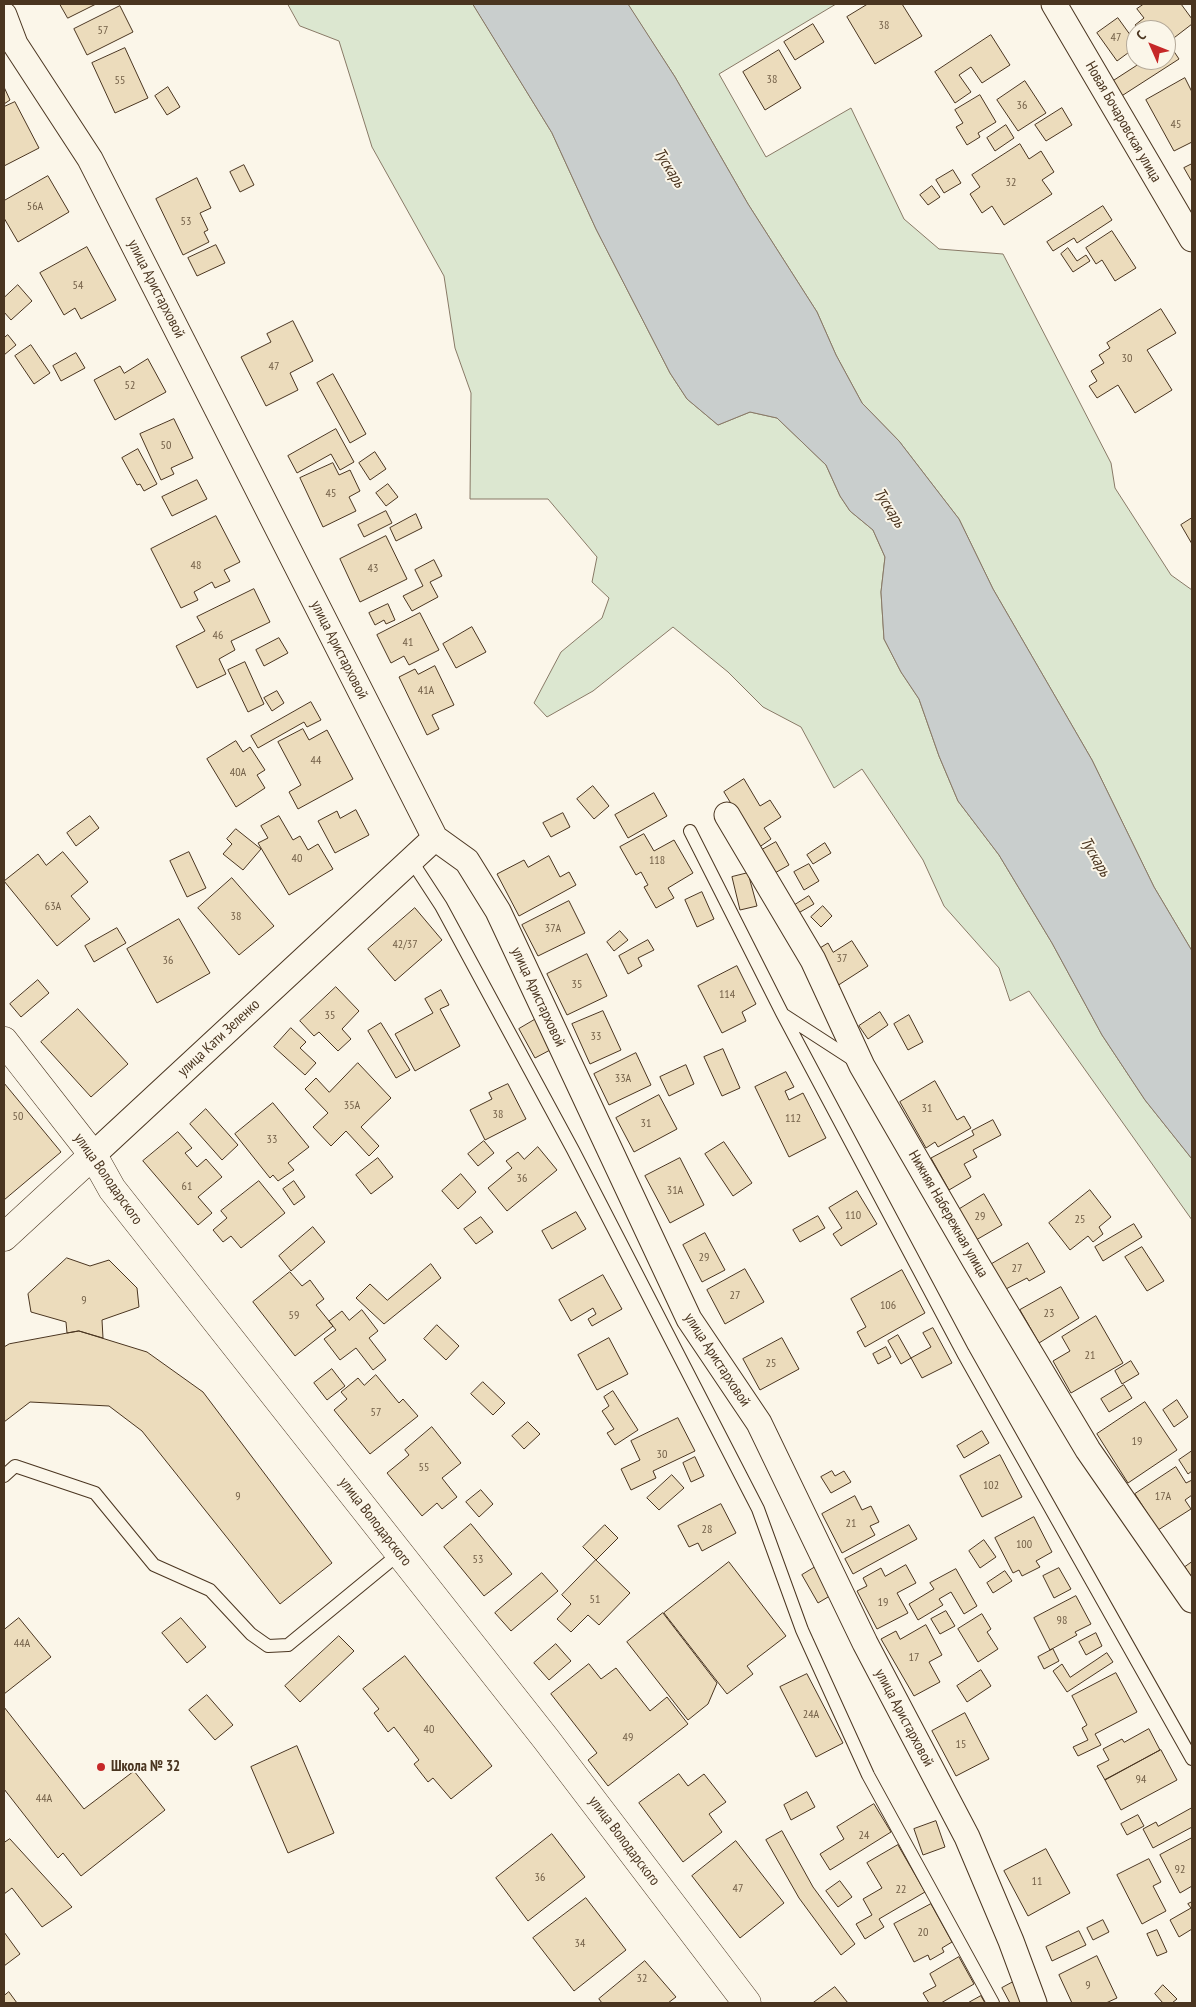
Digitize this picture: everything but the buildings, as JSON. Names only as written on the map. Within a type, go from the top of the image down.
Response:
[{"type":"street","name":"Новая Бочаровская улица","points":[[1054,4],[1192,239]]},
{"type":"street","name":"улица Аристарховой","points":[[4,15],[15,44],[90,158],[434,838],[467,861],[498,911],[689,1319],[758,1424],[865,1643],[967,1837],[1011,1942],[1034,2003]]},
{"type":"street","name":"Нижняя Набережная улица","points":[[727,815],[813,960],[862,1066],[975,1261],[1088,1450],[1192,1600]]},
{"type":"street","name":"улица Кати Зеленко","points":[[4,1237],[434,838]]},
{"type":"street","name":"улица Володарского","points":[[4,1040],[93,1154],[112,1189],[546,1738],[747,2003]]},
{"type":"lane","points":[[690,831],[782,1013],[964,1353],[1192,1759]]},
{"type":"lane","points":[[411,860],[441,906],[572,1150],[758,1509],[802,1630],[868,1775],[993,2003]]},
{"type":"lane","points":[[782,1013],[862,1066]]},
{"type":"lane","points":[[4,1476],[15,1466],[96,1493],[154,1565],[210,1590],[251,1634],[268,1646],[288,1645],[400,1553]]},
{"type":"green space","points":[[288,4],[473,4],[552,133],[596,229],[670,373],[687,399],[718,425],[750,412],[777,418],[826,465],[840,496],[850,511],[873,530],[885,557],[881,592],[884,639],[901,672],[919,699],[939,756],[958,801],[999,855],[1052,943],[1102,1035],[1145,1100],[1192,1159],[1192,1220],[1029,991],[1010,1001],[999,968],[944,906],[923,860],[862,769],[834,788],[801,727],[763,707],[728,672],[673,627],[593,691],[547,717],[534,703],[561,652],[602,618],[609,598],[592,582],[597,557],[548,499],[470,499],[471,393],[455,348],[444,276],[372,147],[339,41],[300,26]]},
{"type":"green space","points":[[628,4],[836,4],[719,74],[766,157],[851,108],[904,219],[939,249],[1003,254],[1111,463],[1115,488],[1171,575],[1192,590],[1192,951],[1154,887],[1092,760],[993,589],[959,519],[899,441],[862,403],[836,355],[817,312],[748,204],[675,77]]},
{"type":"water","name":"Тускарь","points":[[473,4],[628,4],[675,77],[748,204],[817,312],[836,355],[862,403],[899,441],[959,519],[993,589],[1092,760],[1154,887],[1192,951],[1192,1159],[1145,1100],[1102,1035],[1052,943],[999,855],[958,801],[939,756],[919,699],[901,672],[884,639],[881,592],[885,557],[873,530],[850,511],[840,496],[826,465],[777,418],[750,412],[718,425],[687,399],[670,373],[596,229],[552,133]]},
{"type":"place","name":"Школа № 32","points":[[101,1767]]}]
